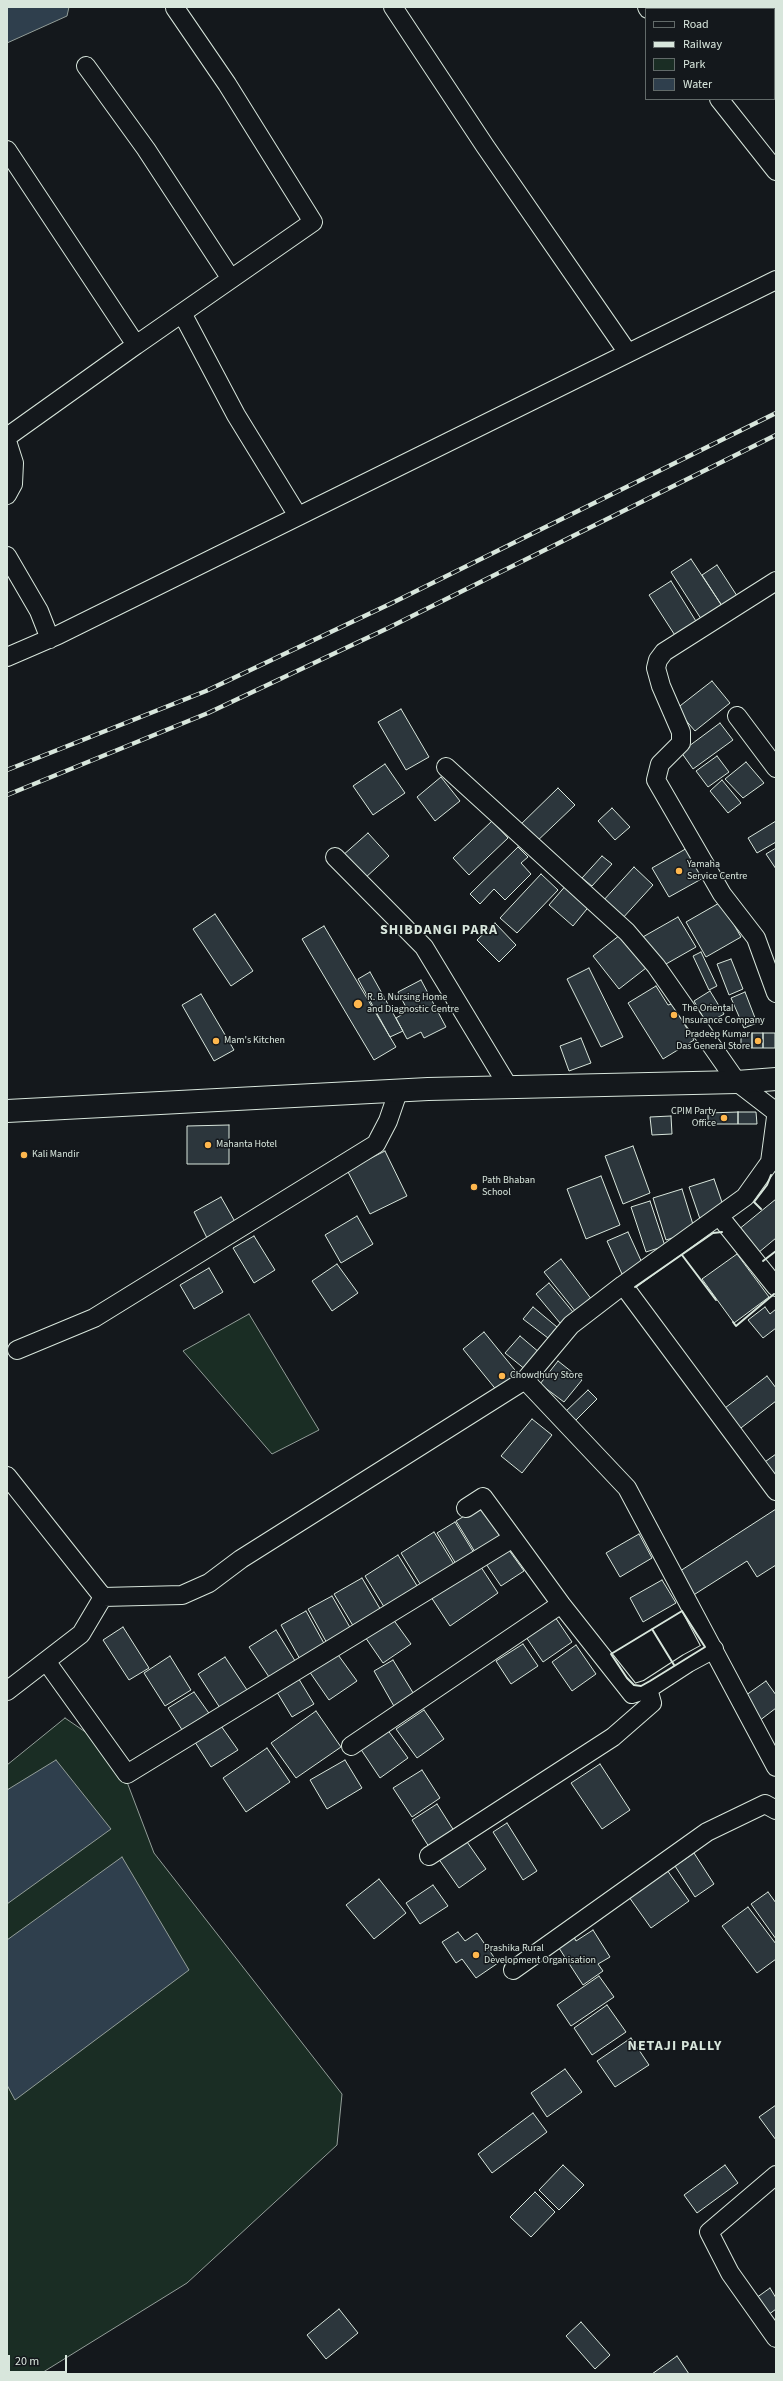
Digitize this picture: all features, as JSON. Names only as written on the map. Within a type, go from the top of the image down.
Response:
[{"type":"main road","points":[[7,1110],[508,1086],[737,1082],[776,1079]]},
{"type":"street","points":[[393,7],[485,146],[628,353]]},
{"type":"street","points":[[7,437],[313,222],[227,84],[175,8]]},
{"type":"street","points":[[86,66],[146,149],[231,279]]},
{"type":"street","points":[[720,100],[776,171]]},
{"type":"street","points":[[7,150],[136,345]]},
{"type":"street","points":[[7,657],[50,639],[776,280]]},
{"type":"street","points":[[182,313],[236,414],[298,516]]},
{"type":"street","points":[[7,442],[14,463],[13,484],[7,495]]},
{"type":"street","points":[[7,556],[39,611],[50,639]]},
{"type":"street","points":[[776,582],[664,652],[658,660],[656,668],[661,686],[681,732],[681,743],[660,764],[656,780],[722,894],[756,938],[776,993]]},
{"type":"street","points":[[736,716],[776,768]]},
{"type":"street","points":[[446,767],[627,932],[656,966],[737,1082],[776,1112]]},
{"type":"street","points":[[335,857],[424,947],[508,1086]]},
{"type":"street","points":[[17,1350],[94,1318],[376,1144],[388,1121],[398,1092]]},
{"type":"street","points":[[103,1597],[182,1595],[209,1583],[241,1559],[525,1380],[571,1325],[623,1285],[720,1217],[745,1197],[770,1162],[776,1117]]},
{"type":"street","points":[[720,1217],[776,1287]]},
{"type":"street","points":[[623,1285],[776,1491]]},
{"type":"street","points":[[525,1380],[627,1488],[776,1767]]},
{"type":"street","points":[[7,1476],[103,1597]]},
{"type":"street","points":[[466,1508],[483,1497],[561,1604],[632,1694],[648,1689],[688,1663],[714,1649]]},
{"type":"street","points":[[46,1661],[127,1774],[513,1538]]},
{"type":"street","points":[[7,1691],[81,1634],[103,1597]]},
{"type":"street","points":[[351,1746],[561,1604]]},
{"type":"street","points":[[429,1856],[613,1737],[652,1703],[648,1689]]},
{"type":"street","points":[[513,1970],[707,1832],[765,1804],[776,1810]]},
{"type":"street","points":[[776,2175],[709,2232],[730,2273],[776,2338]]},
{"type":"green space","points":[[249,1314],[319,1430],[272,1454],[183,1351]]},
{"type":"green space","points":[[65,1718],[116,1753],[154,1853],[342,2094],[337,2145],[187,2283],[40,2374],[15,2374],[7,2370],[7,1765]]},
{"type":"water","points":[[7,7],[69,7],[67,16],[7,43]]},
{"type":"water","points":[[56,1760],[111,1829],[7,1904],[7,1790]]},
{"type":"water","points":[[122,1857],[189,1970],[15,2100],[7,2085],[7,1940]]},
{"type":"building","points":[[691,559],[726,612],[705,625],[671,572]]},
{"type":"building","points":[[717,565],[741,602],[726,612],[702,575]]},
{"type":"building","points":[[671,581],[699,626],[678,640],[649,595]]},
{"type":"building","points":[[712,681],[730,703],[695,731],[676,709]]},
{"type":"building","points":[[401,709],[429,757],[406,770],[378,722]]},
{"type":"building","points":[[720,723],[733,740],[693,769],[681,752]]},
{"type":"building","points":[[717,756],[729,772],[708,787],[696,771]]},
{"type":"building","points":[[746,762],[764,783],[743,798],[725,779]]},
{"type":"building","points":[[385,764],[405,793],[373,815],[353,786]]},
{"type":"building","points":[[441,777],[460,801],[435,821],[417,797]]},
{"type":"building","points":[[722,780],[741,803],[728,813],[710,791]]},
{"type":"building","points":[[558,788],[575,805],[533,845],[517,828]]},
{"type":"building","points":[[612,808],[630,827],[615,840],[598,821]]},
{"type":"building","points":[[492,821],[508,838],[469,875],[453,858]]},
{"type":"building","points":[[776,821],[776,842],[757,853],[748,838]]},
{"type":"building","points":[[368,833],[389,856],[364,879],[342,856]]},
{"type":"building","points":[[518,847],[528,857],[521,863],[531,874],[505,900],[494,889],[480,904],[470,894]]},
{"type":"building","points":[[689,847],[705,877],[669,897],[652,868]]},
{"type":"building","points":[[776,848],[776,869],[766,854]]},
{"type":"building","points":[[602,856],[612,864],[592,886],[582,878]]},
{"type":"building","points":[[634,867],[653,885],[621,920],[602,902]]},
{"type":"building","points":[[541,874],[558,890],[517,933],[500,918]]},
{"type":"building","points":[[568,883],[591,904],[573,926],[549,905]]},
{"type":"building","points":[[721,902],[741,937],[706,957],[686,922]]},
{"type":"building","points":[[215,914],[253,971],[231,986],[193,929]]},
{"type":"building","points":[[678,917],[696,947],[659,968],[641,938]]},
{"type":"building","points":[[495,923],[516,945],[499,962],[477,940]]},
{"type":"building","points":[[324,926],[396,1047],[374,1060],[302,939]]},
{"type":"building","points":[[620,935],[646,968],[619,989],[593,956]]},
{"type":"building","points":[[701,952],[717,986],[709,990],[693,956]]},
{"type":"building","points":[[731,959],[743,989],[729,995],[717,964]]},
{"type":"building","points":[[589,968],[623,1037],[601,1047],[567,979]]},
{"type":"building","points":[[370,972],[403,1031],[390,1037],[358,979]]},
{"type":"building","points":[[421,980],[446,1027],[424,1038],[421,1032],[407,1039],[396,1018],[408,1011],[398,992]]},
{"type":"building","points":[[656,986],[668,1005],[672,1004],[694,1040],[663,1059],[628,1003]]},
{"type":"building","points":[[710,991],[724,1014],[707,1024],[694,1001]]},
{"type":"building","points":[[745,992],[757,1023],[744,1028],[731,998]]},
{"type":"building","points":[[201,994],[234,1050],[214,1061],[182,1005]]},
{"type":"building","points":[[741,1033],[752,1033],[752,1048],[741,1048]]},
{"type":"building","points":[[752,1033],[763,1033],[763,1048],[752,1048]]},
{"type":"building","points":[[763,1033],[775,1033],[775,1048],[763,1048]]},
{"type":"building","points":[[581,1038],[591,1063],[569,1071],[560,1046]]},
{"type":"building","points":[[738,1112],[738,1124],[708,1124],[708,1113]]},
{"type":"building","points":[[738,1112],[756,1112],[757,1124],[738,1124]]},
{"type":"building","points":[[671,1116],[672,1134],[652,1135],[650,1117]]},
{"type":"building","name":"Mahanta Hotel","points":[[229,1125],[229,1164],[187,1164],[187,1126]]},
{"type":"building","points":[[633,1146],[650,1193],[623,1204],[605,1156]]},
{"type":"building","points":[[385,1151],[407,1196],[370,1214],[347,1170]]},
{"type":"building","points":[[601,1176],[620,1225],[586,1239],[567,1189]]},
{"type":"building","points":[[714,1179],[725,1211],[700,1219],[689,1187]]},
{"type":"building","points":[[682,1189],[695,1231],[666,1240],[653,1198]]},
{"type":"building","points":[[221,1197],[238,1227],[209,1242],[194,1212]]},
{"type":"building","points":[[776,1199],[776,1238],[758,1253],[738,1230]]},
{"type":"building","points":[[650,1201],[665,1246],[646,1252],[631,1207]]},
{"type":"building","points":[[357,1216],[373,1244],[341,1263],[325,1235]]},
{"type":"building","points":[[628,1232],[643,1265],[622,1274],[607,1241]]},
{"type":"building","points":[[254,1236],[275,1270],[254,1283],[233,1248]]},
{"type":"building","points":[[737,1254],[769,1297],[734,1323],[702,1279]]},
{"type":"building","points":[[561,1259],[592,1300],[576,1312],[544,1272]]},
{"type":"building","points":[[337,1264],[358,1293],[332,1311],[312,1281]]},
{"type":"building","points":[[209,1268],[223,1292],[194,1309],[180,1285]]},
{"type":"building","points":[[549,1283],[573,1312],[560,1323],[536,1294]]},
{"type":"building","points":[[533,1307],[557,1327],[548,1338],[523,1319]]},
{"type":"building","points":[[765,1307],[770,1314],[776,1309],[776,1328],[763,1338],[748,1320]]},
{"type":"building","points":[[484,1332],[519,1375],[498,1392],[463,1349]]},
{"type":"building","points":[[520,1336],[540,1353],[526,1370],[505,1353]]},
{"type":"building","points":[[558,1361],[582,1380],[564,1402],[540,1384]]},
{"type":"building","points":[[767,1376],[776,1388],[776,1401],[737,1431],[721,1411]]},
{"type":"building","points":[[588,1390],[597,1399],[573,1423],[564,1413]]},
{"type":"building","points":[[532,1419],[552,1435],[522,1473],[501,1456]]},
{"type":"building","points":[[776,1454],[776,1480],[762,1464]]},
{"type":"building","points":[[483,1505],[501,1536],[475,1552],[456,1521]]},
{"type":"building","points":[[776,1509],[776,1565],[757,1577],[747,1561],[692,1596],[677,1573]]},
{"type":"building","points":[[455,1522],[474,1553],[456,1564],[437,1533]]},
{"type":"building","points":[[434,1532],[455,1566],[422,1587],[401,1553]]},
{"type":"building","points":[[639,1534],[652,1558],[620,1577],[606,1553]]},
{"type":"building","points":[[506,1546],[524,1571],[501,1586],[484,1561]]},
{"type":"building","points":[[398,1555],[419,1589],[386,1610],[365,1576]]},
{"type":"building","points":[[477,1561],[498,1593],[450,1626],[429,1594]]},
{"type":"building","points":[[362,1578],[382,1612],[355,1629],[334,1594]]},
{"type":"building","points":[[662,1580],[676,1603],[643,1622],[630,1598]]},
{"type":"building","points":[[332,1596],[352,1631],[328,1645],[308,1609]]},
{"type":"building","points":[[306,1611],[326,1647],[301,1661],[281,1625]]},
{"type":"building","points":[[390,1615],[411,1644],[383,1663],[363,1634]]},
{"type":"building","points":[[555,1617],[572,1642],[543,1662],[526,1637]]},
{"type":"building","points":[[123,1627],[149,1668],[129,1680],[103,1640]]},
{"type":"building","points":[[276,1630],[297,1664],[271,1680],[249,1647]]},
{"type":"building","points":[[523,1644],[538,1666],[511,1684],[496,1661]]},
{"type":"building","points":[[576,1645],[596,1674],[572,1691],[552,1662]]},
{"type":"building","points":[[336,1652],[357,1681],[329,1700],[309,1671]]},
{"type":"building","points":[[170,1656],[191,1690],[165,1706],[144,1673]]},
{"type":"building","points":[[225,1657],[249,1693],[222,1711],[198,1674]]},
{"type":"building","points":[[393,1660],[415,1696],[395,1708],[374,1671]]},
{"type":"building","points":[[297,1676],[314,1704],[292,1717],[275,1689]]},
{"type":"building","points":[[766,1681],[776,1695],[776,1708],[759,1721],[742,1698]]},
{"type":"building","points":[[194,1692],[213,1719],[186,1736],[168,1708]]},
{"type":"building","points":[[424,1710],[444,1739],[417,1758],[396,1729]]},
{"type":"building","points":[[316,1711],[341,1747],[296,1778],[271,1743]]},
{"type":"building","points":[[219,1723],[238,1750],[211,1767],[193,1739]]},
{"type":"building","points":[[387,1729],[408,1758],[380,1778],[360,1748]]},
{"type":"building","points":[[267,1748],[290,1782],[246,1812],[223,1778]]},
{"type":"building","points":[[345,1760],[362,1788],[327,1809],[310,1780]]},
{"type":"building","points":[[600,1764],[630,1810],[602,1829],[571,1783]]},
{"type":"building","points":[[422,1770],[440,1798],[412,1817],[393,1788]]},
{"type":"building","points":[[437,1804],[456,1834],[431,1850],[412,1820]]},
{"type":"building","points":[[507,1823],[537,1871],[523,1880],[493,1832]]},
{"type":"building","points":[[465,1839],[486,1869],[459,1888],[438,1858]]},
{"type":"building","points":[[694,1853],[714,1884],[695,1897],[675,1866]]},
{"type":"building","points":[[667,1870],[689,1901],[651,1928],[629,1897]]},
{"type":"building","points":[[379,1879],[406,1913],[374,1939],[346,1905]]},
{"type":"building","points":[[433,1885],[448,1906],[420,1924],[406,1903]]},
{"type":"building","points":[[768,1892],[776,1903],[776,1939],[751,1904]]},
{"type":"building","points":[[748,1907],[776,1944],[776,1959],[757,1973],[722,1926]]},
{"type":"building","points":[[593,1930],[610,1957],[598,1964],[603,1971],[583,1985],[557,1945],[573,1935],[576,1941]]},
{"type":"building","points":[[458,1932],[465,1941],[477,1933],[498,1963],[476,1978],[462,1959],[456,1963],[442,1942]]},
{"type":"building","points":[[599,1976],[614,1997],[571,2026],[557,2005]]},
{"type":"building","points":[[607,2005],[626,2032],[592,2055],[574,2028]]},
{"type":"building","points":[[631,2038],[649,2065],[615,2087],[597,2061]]},
{"type":"building","points":[[565,2069],[582,2092],[547,2117],[531,2093]]},
{"type":"building","points":[[776,2105],[776,2140],[759,2117]]},
{"type":"building","points":[[533,2113],[547,2132],[492,2173],[478,2154]]},
{"type":"building","points":[[563,2165],[584,2185],[559,2210],[539,2190]]},
{"type":"building","points":[[725,2165],[738,2183],[697,2213],[684,2195]]},
{"type":"building","points":[[535,2192],[555,2212],[531,2237],[510,2217]]},
{"type":"building","points":[[770,2288],[776,2298],[776,2309],[768,2315],[756,2298]]},
{"type":"building","points":[[339,2309],[358,2333],[326,2359],[307,2335]]},
{"type":"building","points":[[581,2322],[610,2355],[595,2369],[566,2336]]},
{"type":"building","points":[[677,2356],[689,2374],[652,2374]]},
{"type":"railway","points":[[7,770],[206,691],[392,603],[776,413]]},
{"type":"railway","points":[[7,795],[208,713],[386,629],[776,435]]},
{"type":"wall","points":[[761,1209],[754,1202],[767,1185],[771,1175]]},
{"type":"wall","points":[[635,1287],[713,1233],[722,1232]]},
{"type":"wall","points":[[763,1261],[776,1251]]},
{"type":"wall","points":[[682,1255],[716,1300]]},
{"type":"wall","points":[[733,1322],[736,1326],[774,1294]]},
{"type":"wall","points":[[682,1611],[705,1647],[641,1686],[634,1685],[627,1678],[611,1654],[682,1611]]},
{"type":"wall","points":[[652,1629],[674,1665]]},
{"type":"place","name":"Yamaha Service Centre","points":[[679,871]]},
{"type":"place","name":"R. B. Nursing Home and Diagnostic Centre","points":[[358,1004]]},
{"type":"place","name":"The Oriental Insurance Company","points":[[674,1015]]},
{"type":"place","name":"Mam's Kitchen","points":[[216,1041]]},
{"type":"place","name":"Pradeep Kumar Das General Store","points":[[758,1041]]},
{"type":"place","name":"CPIM Party Office","points":[[724,1118]]},
{"type":"place","name":"Mahanta Hotel","points":[[208,1145]]},
{"type":"place","name":"Kali Mandir","points":[[24,1155]]},
{"type":"place","name":"Path Bhaban School","points":[[474,1187]]},
{"type":"place","name":"Chowdhury Store","points":[[502,1376]]},
{"type":"place","name":"Prashika Rural Development Organisation","points":[[476,1955]]},
{"type":"district","name":"SHIBDANGI PARA","points":[[439,931]]},
{"type":"district","name":"NETAJI PALLY","points":[[675,2047]]}]
